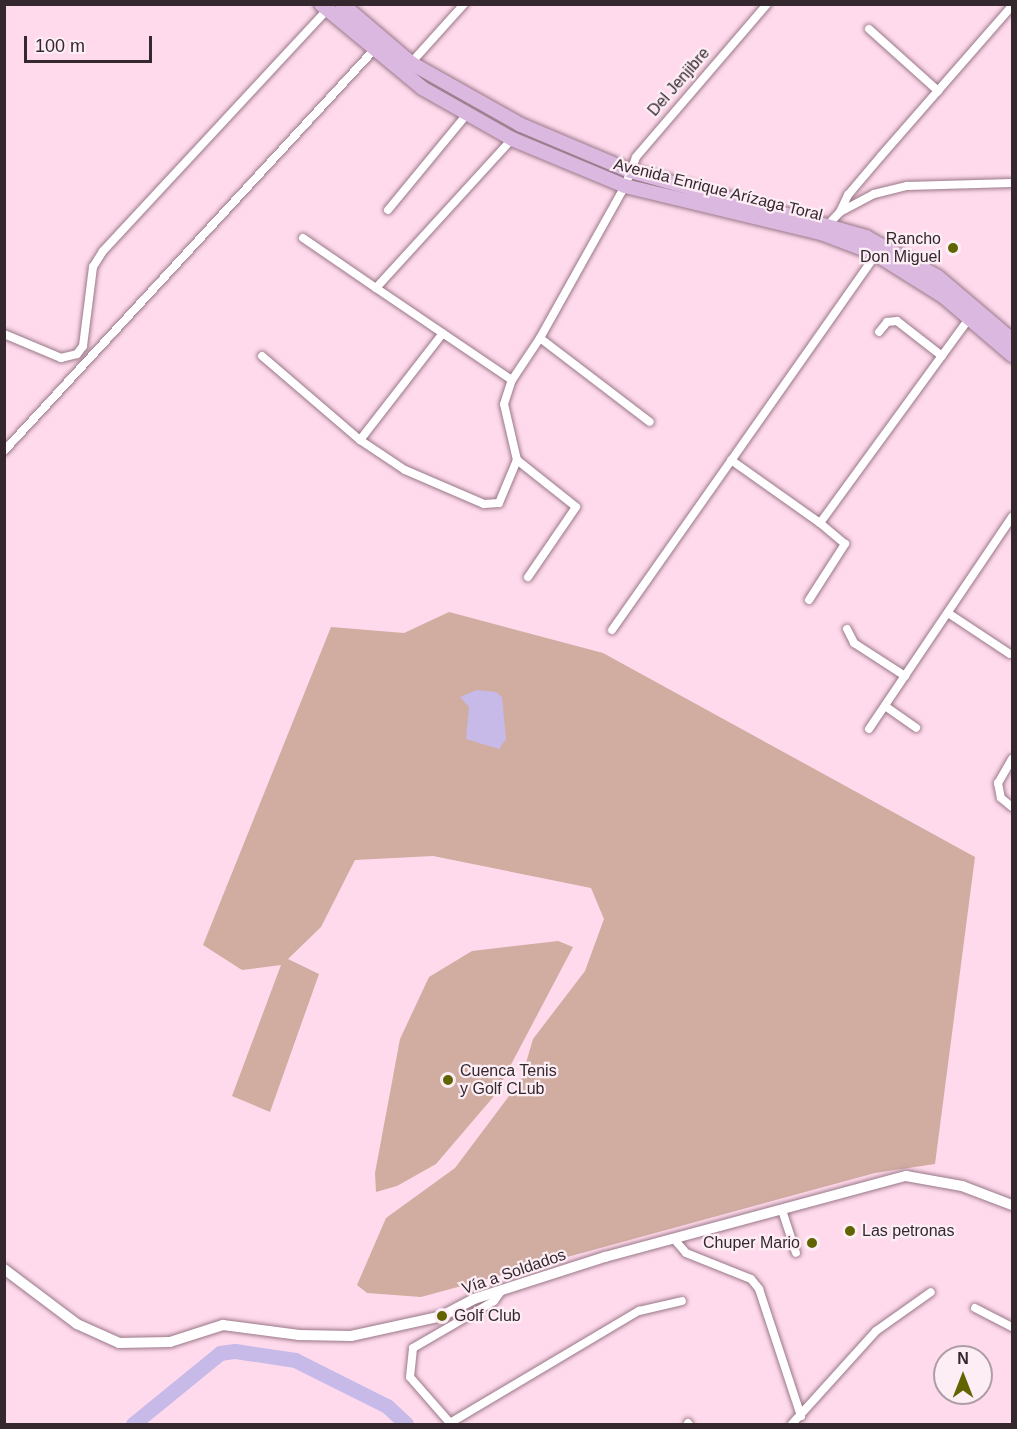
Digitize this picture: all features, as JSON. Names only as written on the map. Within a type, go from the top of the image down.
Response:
[{"type":"main road","name":"Avenida Enrique Arízaga Toral","points":[[342,4],[407,69],[467,114],[512,139],[625,186],[866,237],[938,277],[1012,340]]},
{"type":"main road","name":"Avenida Enrique Arízaga Toral","points":[[323,8],[373,51],[550,139],[630,171],[825,228],[908,271],[970,317],[1012,355]]},
{"type":"street","points":[[407,69],[464,4]]},
{"type":"street","name":"Del Jenjibre","points":[[512,380],[540,338],[625,186],[630,171],[645,144],[766,4]]},
{"type":"street","points":[[825,228],[840,212],[848,195],[1012,6]]},
{"type":"street","points":[[4,334],[61,358],[77,354],[83,346],[93,267],[103,251],[323,8]]},
{"type":"street","points":[[869,29],[938,91]]},
{"type":"street","points":[[4,451],[373,51]]},
{"type":"street","points":[[388,210],[467,114]]},
{"type":"street","points":[[376,288],[512,139]]},
{"type":"street","points":[[840,212],[874,194],[907,186],[1012,183]]},
{"type":"street","points":[[262,356],[360,440],[414,475],[494,506],[502,500],[517,460],[504,404],[512,380],[303,238]]},
{"type":"street","points":[[612,630],[876,254]]},
{"type":"street","points":[[820,523],[970,317]]},
{"type":"street","points":[[879,332],[886,322],[897,321],[942,356]]},
{"type":"street","points":[[360,440],[443,333]]},
{"type":"street","points":[[540,338],[650,422]]},
{"type":"street","points":[[731,459],[820,523],[845,544],[809,600]]},
{"type":"street","points":[[517,460],[576,507],[528,577]]},
{"type":"street","points":[[869,729],[1012,517]]},
{"type":"street","points":[[948,613],[1010,654]]},
{"type":"street","points":[[847,629],[854,643],[905,676]]},
{"type":"street","points":[[885,706],[916,728]]},
{"type":"street","points":[[1012,759],[998,783],[1001,798],[1012,807]]},
{"type":"street","name":"Vía a Soldados","points":[[4,1269],[77,1324],[119,1343],[139,1346],[170,1342],[223,1325],[299,1335],[351,1336],[386,1331],[442,1316],[474,1299],[502,1290],[674,1239],[906,1176],[962,1186],[1012,1205]]},
{"type":"street","points":[[782,1209],[796,1253]]},
{"type":"street","points":[[674,1239],[686,1253],[751,1279],[759,1289],[801,1416]]},
{"type":"street","points":[[502,1290],[494,1301],[413,1348],[410,1377],[451,1424],[639,1311],[682,1301]]},
{"type":"street","points":[[792,1425],[876,1331],[931,1292]]},
{"type":"street","points":[[975,1308],[1012,1327]]},
{"type":"shaded area","name":"Cuenca Tenis y Golf CLub","points":[[449,612],[603,653],[975,857],[935,1164],[875,1173],[421,1297],[367,1293],[357,1285],[386,1218],[455,1168],[521,1080],[533,1039],[585,971],[604,919],[591,888],[433,856],[355,860],[321,927],[288,959],[319,974],[270,1112],[232,1096],[281,965],[242,970],[203,945],[331,627],[404,633]]},
{"type":"shaded area","points":[[477,690],[496,692],[502,697],[506,739],[499,749],[466,739],[469,707],[460,697]]},
{"type":"shaded area","name":"Cuenca Tenis y Golf CLub","points":[[558,941],[573,947],[495,1095],[436,1164],[397,1186],[376,1192],[375,1173],[400,1039],[429,977],[472,951]]},
{"type":"waterway","points":[[133,1424],[220,1353],[235,1351],[295,1360],[387,1406],[406,1424]]},
{"type":"place","name":"Rancho Don Miguel","points":[[953,248]]},
{"type":"place","name":"Cuenca Tenis y Golf CLub","points":[[448,1080]]},
{"type":"place","name":"Las petronas","points":[[850,1231]]},
{"type":"place","name":"Chuper Mario","points":[[812,1243]]},
{"type":"place","name":"Golf Club","points":[[442,1316]]}]
